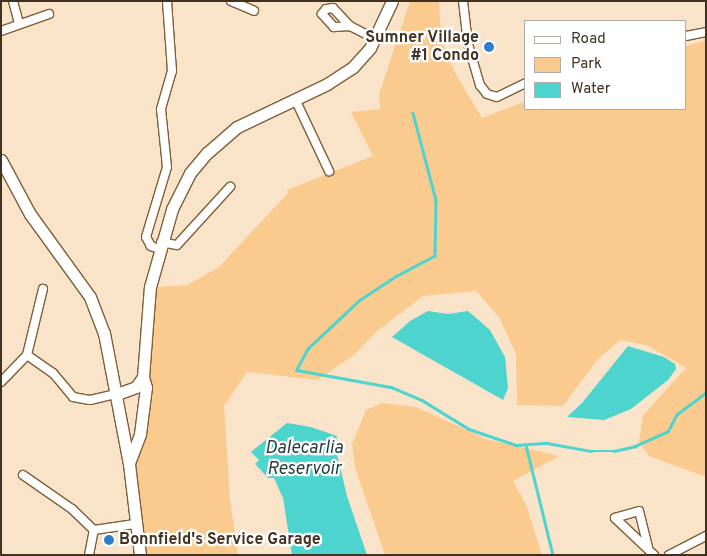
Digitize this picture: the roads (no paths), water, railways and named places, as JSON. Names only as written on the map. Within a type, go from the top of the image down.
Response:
[{"type":"main road","points":[[128,464],[140,434],[146,387],[143,377],[147,302],[160,245],[177,196],[207,153],[256,116],[327,84],[354,67],[375,39],[392,1]]},
{"type":"main road","points":[[1,160],[30,214],[90,296],[104,333],[117,394],[140,555]]},
{"type":"main road","points":[[117,394],[136,387],[143,377]]},
{"type":"street","points":[[14,1],[19,24]]},
{"type":"street","points":[[167,1],[172,71],[161,109],[167,167],[146,237],[151,246],[177,245],[230,187]]},
{"type":"street","points":[[230,1],[254,11]]},
{"type":"street","points":[[463,1],[468,44],[480,85],[487,94],[497,97],[524,83]]},
{"type":"street","points":[[1,31],[49,14]]},
{"type":"street","points":[[350,26],[375,39]]},
{"type":"street","points":[[687,36],[706,32]]},
{"type":"street","points":[[296,99],[330,171]]},
{"type":"street","points":[[1,382],[27,355],[43,289]]},
{"type":"street","points":[[27,355],[53,372],[79,400],[117,394]]},
{"type":"street","points":[[23,475],[72,509],[94,530]]},
{"type":"street","points":[[648,547],[639,511],[615,518],[634,538],[648,547],[654,555]]},
{"type":"street","points":[[94,530],[135,524]]},
{"type":"street","points":[[89,555],[94,530]]},
{"type":"street","points":[[669,555],[706,536]]},
{"type":"water","points":[[428,311],[448,314],[468,311],[490,330],[505,357],[508,388],[503,400],[392,337],[410,321]]},
{"type":"water","points":[[628,346],[664,357],[675,364],[676,369],[668,380],[631,409],[604,420],[567,417],[582,403]]},
{"type":"water","name":"Dalecarlia Reservoir","points":[[287,423],[311,427],[337,436],[335,446],[347,496],[367,555],[292,555],[283,498],[274,478],[268,478],[255,464],[259,460],[251,452]]},
{"type":"waterway","points":[[413,113],[436,200],[435,256],[397,276],[359,301],[308,349],[297,370],[391,387],[422,400],[469,429],[516,445],[547,443],[591,451],[614,451],[635,446],[668,431],[676,415],[706,392]]},
{"type":"waterway","points":[[526,445],[553,555]]},
{"type":"place","name":"Sumner Village #1 Condo","points":[[489,47]]},
{"type":"place","name":"Bonnfield's Service Garage","points":[[109,540]]}]
